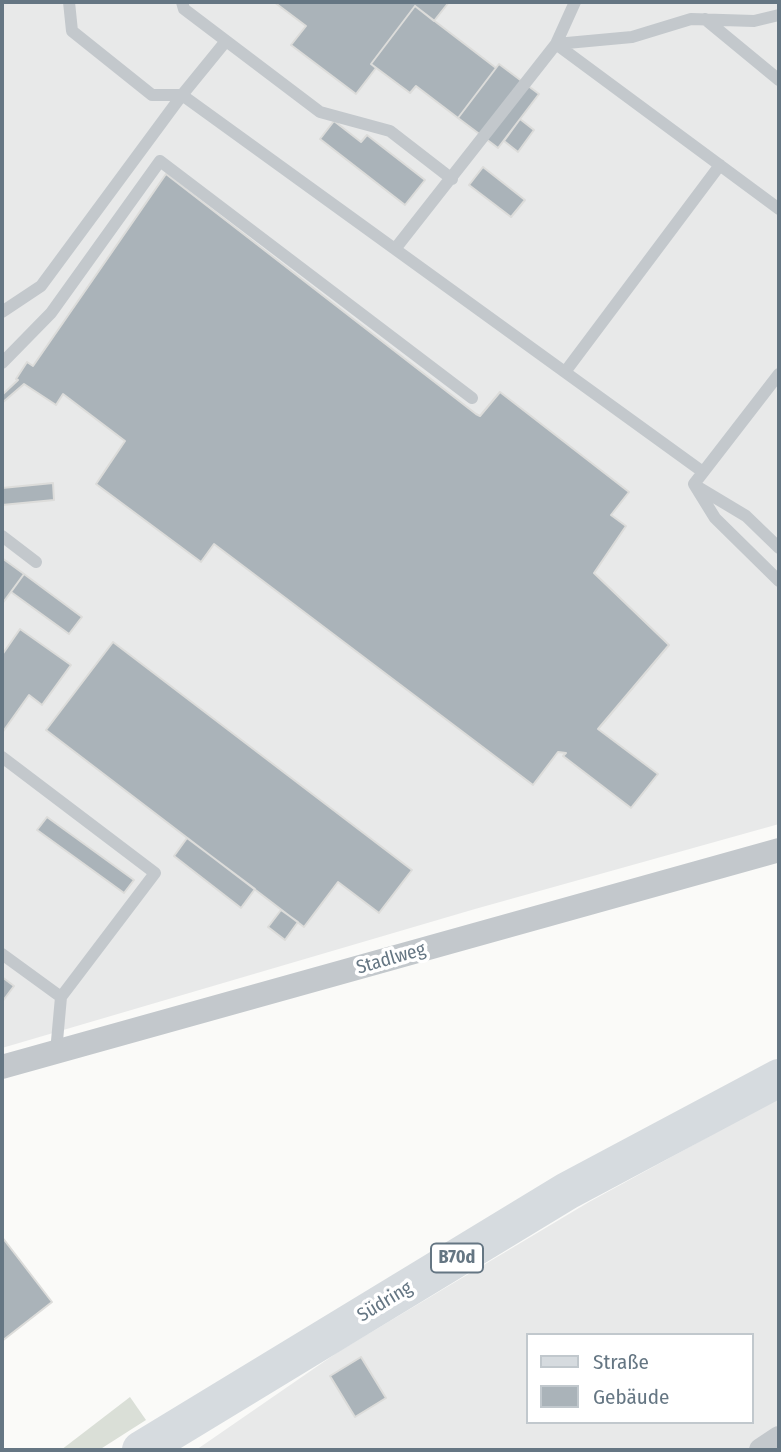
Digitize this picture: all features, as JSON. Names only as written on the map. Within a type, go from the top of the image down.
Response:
[{"type":"main road","name":"Südring","points":[[141,1450],[567,1191],[779,1078]]},
{"type":"street","name":"Stadlweg","points":[[2,1068],[779,850]]},
{"type":"street","points":[[761,1450],[779,1438]]},
{"type":"lane","points":[[69,2],[72,31],[152,94],[182,95],[703,472]]},
{"type":"lane","points":[[182,2],[184,9],[320,112],[390,131],[452,179]]},
{"type":"lane","points":[[395,249],[556,44],[575,2]]},
{"type":"lane","points":[[556,44],[632,37],[691,19],[754,21],[779,15]]},
{"type":"lane","points":[[705,19],[779,80]]},
{"type":"lane","points":[[2,312],[41,286],[182,95],[226,41]]},
{"type":"lane","points":[[556,44],[779,209]]},
{"type":"lane","points":[[2,363],[51,313],[160,161],[472,398]]},
{"type":"lane","points":[[565,372],[720,165]]},
{"type":"lane","points":[[694,484],[779,374]]},
{"type":"lane","points":[[694,484],[746,516],[779,548]]},
{"type":"lane","points":[[694,484],[715,518],[779,581]]},
{"type":"lane","points":[[2,536],[36,562]]},
{"type":"lane","points":[[2,757],[155,873],[61,997],[56,1052]]},
{"type":"lane","points":[[2,954],[61,997]]},
{"type":"shaded area","points":[[2,2],[779,2],[779,824],[475,909],[2,1048]]},
{"type":"shaded area","points":[[779,1098],[779,1450],[196,1450],[338,1352],[589,1202]]},
{"type":"shaded area","points":[[130,1397],[146,1420],[99,1450],[61,1450]]},
{"type":"building","points":[[274,2],[449,2],[434,21],[415,6],[371,64],[376,68],[356,94],[291,45],[306,26]]},
{"type":"building","points":[[415,6],[496,68],[458,118],[416,86],[410,93],[371,64]]},
{"type":"building","points":[[499,64],[539,94],[498,148],[458,118]]},
{"type":"building","points":[[520,119],[534,130],[518,152],[504,141]]},
{"type":"building","points":[[334,121],[361,142],[367,135],[425,180],[405,205],[320,139]]},
{"type":"building","points":[[483,167],[525,200],[511,217],[469,185]]},
{"type":"building","points":[[166,174],[476,414],[480,416],[500,392],[629,492],[611,515],[626,526],[594,573],[669,645],[598,729],[658,774],[631,808],[563,756],[566,753],[558,752],[533,785],[214,544],[201,562],[96,484],[125,441],[63,394],[56,405],[24,384],[2,403],[2,395],[18,380],[16,379],[27,362],[33,366]]},
{"type":"building","points":[[53,483],[54,500],[2,505],[2,488]]},
{"type":"building","points":[[2,558],[24,574],[2,604]]},
{"type":"building","points":[[24,574],[82,617],[69,634],[11,592]]},
{"type":"building","points":[[20,629],[71,665],[42,705],[29,695],[2,733],[2,655]]},
{"type":"building","points":[[113,642],[412,870],[379,913],[338,882],[304,927],[46,730]]},
{"type":"building","points":[[47,817],[134,880],[124,893],[37,830]]},
{"type":"building","points":[[187,838],[255,889],[241,908],[174,856]]},
{"type":"building","points":[[281,910],[298,922],[285,940],[268,927]]},
{"type":"building","points":[[2,977],[14,986],[2,1002]]},
{"type":"building","points":[[2,1237],[52,1302],[2,1341]]},
{"type":"building","points":[[361,1357],[386,1398],[355,1417],[330,1376]]}]
